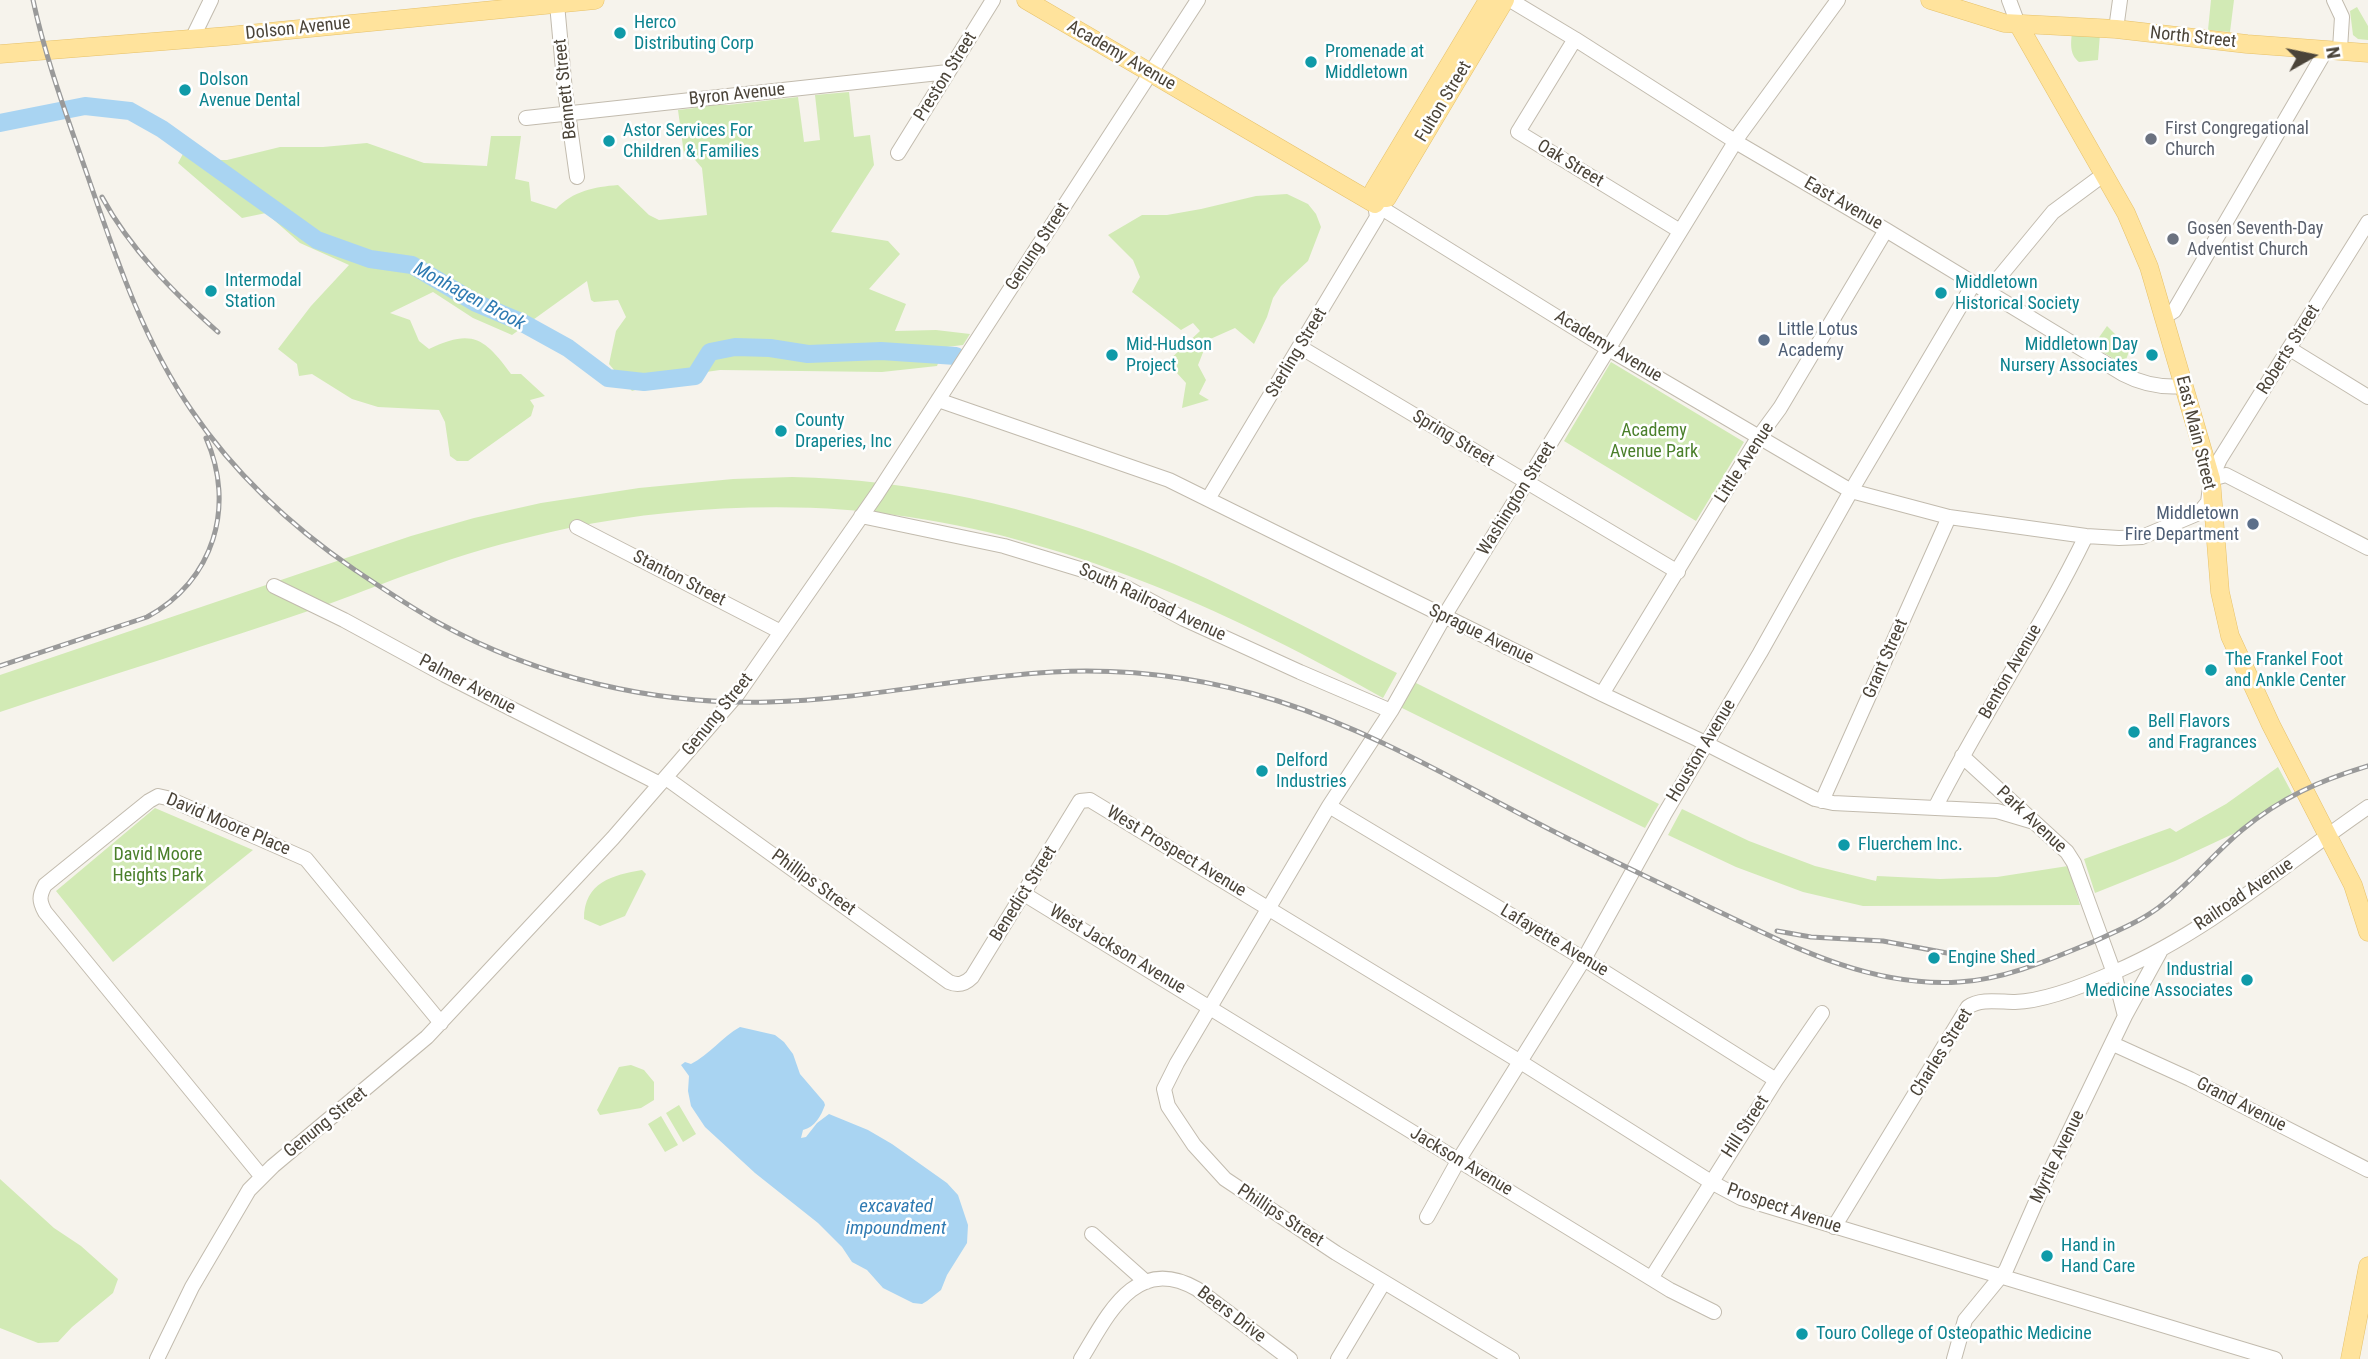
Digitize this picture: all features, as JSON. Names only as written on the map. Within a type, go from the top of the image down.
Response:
[{"type":"main road","name":"Dolson Avenue","points":[[0,54],[595,0]]},
{"type":"main road","name":"Academy Avenue","points":[[1026,0],[1377,201]]},
{"type":"main road","name":"Fulton Street","points":[[1488,0],[1374,190],[1377,201],[1387,198],[1507,0]]},
{"type":"main road","name":"North Street","points":[[1930,0],[2004,23],[2116,29],[2247,44],[2368,52]]},
{"type":"main road","name":"East Main Street","points":[[2018,24],[2126,213],[2149,268],[2210,479],[2220,592],[2230,636],[2271,725],[2353,885],[2368,932]]},
{"type":"main road","points":[[2350,1359],[2368,1266]]},
{"type":"street","points":[[192,38],[211,0]]},
{"type":"street","name":"Preston Street","points":[[898,153],[993,0]]},
{"type":"street","name":"Genung Street","points":[[157,1359],[192,1287],[249,1190],[273,1166],[386,1074],[441,1023],[541,917],[737,695],[938,400],[1198,0]]},
{"type":"street","name":"East Avenue","points":[[1507,0],[1575,38],[1736,141],[2133,379],[2168,387],[2184,386]]},
{"type":"street","name":"Washington Street","points":[[1210,1007],[1329,806],[1391,711],[1444,617],[1736,141],[1838,0]]},
{"type":"street","points":[[2009,0],[2018,24]]},
{"type":"street","points":[[2118,22],[2120,0]]},
{"type":"street","points":[[2164,317],[2175,311],[2333,49],[2342,17],[2334,0]]},
{"type":"street","name":"Bennett Street","points":[[558,2],[577,177]]},
{"type":"street","name":"Oak Street","points":[[1575,38],[1518,132],[1681,231]]},
{"type":"street","name":"Byron Avenue","points":[[526,118],[948,72]]},
{"type":"street","points":[[1987,292],[2053,212],[2103,175]]},
{"type":"street","name":"Sterling Street","points":[[1208,499],[1377,217],[1377,201]]},
{"type":"street","name":"Academy Avenue","points":[[1377,201],[1454,255],[1851,491],[1950,517],[2119,538],[2142,537],[2199,513],[2208,502],[2210,479]]},
{"type":"street","name":"Roberts Street","points":[[2210,479],[2368,222]]},
{"type":"street","name":"Little Avenue","points":[[1602,694],[1758,438],[1780,408],[1886,230]]},
{"type":"street","name":"Houston Avenue","points":[[1427,1217],[1519,1060],[1584,959],[1664,815],[1974,283]]},
{"type":"street","name":"Spring Street","points":[[1300,348],[1678,572]]},
{"type":"street","points":[[2290,349],[2368,397]]},
{"type":"street","name":"Sprague Avenue","points":[[938,400],[1168,480],[1822,801],[1997,811],[2034,822]]},
{"type":"street","points":[[2210,479],[2226,475],[2368,548]]},
{"type":"street","name":"South Railroad Avenue","points":[[861,516],[1004,546],[1083,570],[1127,588],[1184,619],[1391,711]]},
{"type":"street","name":"Grant Street","points":[[1822,801],[1950,517]]},
{"type":"street","name":"Stanton Street","points":[[577,527],[781,632]]},
{"type":"street","name":"Benton Avenue","points":[[1935,808],[1962,756],[2067,575],[2086,536]]},
{"type":"street","name":"Palmer Avenue","points":[[274,586],[344,620],[445,675],[663,781]]},
{"type":"street","name":"Park Avenue","points":[[1962,756],[2067,852],[2074,863],[2114,973]]},
{"type":"street","name":"Phillips Street","points":[[663,781],[949,982],[961,984]]},
{"type":"street","name":"David Moore Place","points":[[262,1177],[45,912],[40,902],[40,894],[45,885],[149,802],[159,796],[167,798],[306,859],[441,1023]]},
{"type":"street","name":"Benedict Street","points":[[961,984],[972,977],[1083,800]]},
{"type":"street","name":"West Prospect Avenue","points":[[1083,800],[1094,802],[1269,909]]},
{"type":"street","name":"Lafayette Avenue","points":[[1329,806],[1584,959],[1776,1080]]},
{"type":"street","name":"Railroad Avenue","points":[[2114,973],[2160,952],[2308,852],[2368,807]]},
{"type":"street","name":"West Jackson Avenue","points":[[1024,894],[1210,1007]]},
{"type":"street","name":"Prospect Avenue","points":[[1269,909],[1741,1198],[1999,1278],[2010,1279],[2275,1359]]},
{"type":"street","name":"Myrtle Avenue","points":[[1954,1359],[1965,1320],[2006,1270],[2042,1188],[2125,1016],[2160,952]]},
{"type":"street","points":[[2114,973],[2125,1016]]},
{"type":"street","name":"Charles Street","points":[[1834,1227],[1968,1007],[1975,1002],[2019,1002],[2050,995],[2114,973]]},
{"type":"street","name":"Phillips Street","points":[[1210,1007],[1166,1083],[1163,1094],[1194,1145],[1225,1179],[1265,1208],[1512,1359]]},
{"type":"street","name":"Jackson Avenue","points":[[1210,1007],[1670,1290],[1714,1312]]},
{"type":"street","name":"Hill Street","points":[[1652,1278],[1776,1080],[1822,1013]]},
{"type":"street","name":"Grand Avenue","points":[[2113,1044],[2190,1079],[2368,1170]]},
{"type":"street","points":[[1082,1359],[1120,1298],[1146,1282],[1092,1234]]},
{"type":"street","name":"Beers Drive","points":[[1146,1282],[1172,1280],[1191,1285],[1290,1359]]},
{"type":"street","points":[[1338,1359],[1384,1282]]},
{"type":"green space","points":[[2211,0],[2234,0],[2230,32],[2208,30]]},
{"type":"green space","points":[[2357,7],[2368,26],[2368,40],[2358,39],[2353,35],[2350,11]]},
{"type":"green space","points":[[2072,31],[2100,34],[2098,60],[2079,62],[2076,59],[2071,48]]},
{"type":"green space","points":[[849,92],[854,137],[870,135],[874,165],[831,232],[888,241],[900,254],[869,289],[906,304],[895,331],[936,330],[970,334],[963,345],[930,349],[941,355],[937,366],[882,372],[720,370],[685,375],[632,391],[609,364],[616,331],[626,317],[618,300],[591,300],[587,281],[512,335],[473,318],[433,292],[390,313],[410,320],[419,341],[429,349],[456,339],[476,340],[493,352],[511,374],[521,374],[545,396],[530,400],[534,406],[531,416],[468,461],[457,461],[450,456],[445,422],[439,410],[378,407],[352,399],[312,374],[299,376],[297,364],[278,349],[311,306],[349,265],[300,243],[266,213],[242,218],[178,163],[184,152],[202,160],[227,160],[280,147],[367,143],[424,163],[487,166],[491,136],[521,136],[515,179],[529,182],[531,201],[556,209],[569,198],[584,191],[618,185],[649,215],[659,220],[707,215],[702,168],[690,154],[684,154],[678,110],[695,108],[696,103],[728,105],[798,97],[804,142],[820,140],[815,95]]},
{"type":"green space","points":[[1287,194],[1308,204],[1321,227],[1308,261],[1281,286],[1273,298],[1254,344],[1235,328],[1208,340],[1198,365],[1206,380],[1199,394],[1209,400],[1182,408],[1186,383],[1167,362],[1200,331],[1193,323],[1181,330],[1132,292],[1140,277],[1133,260],[1108,235],[1142,215],[1167,215],[1256,196]]},
{"type":"green space","points":[[2107,326],[2130,349],[2124,365],[2093,346]]},
{"type":"green space","name":"Academy Avenue Park","points":[[1611,362],[1744,442],[1696,521],[1564,441]]},
{"type":"green space","points":[[792,477],[882,483],[926,490],[970,498],[1058,521],[1175,565],[1397,673],[1383,698],[1328,667],[1213,611],[1094,563],[1033,544],[909,517],[826,508],[739,508],[695,510],[609,521],[501,544],[407,574],[285,619],[0,712],[0,675],[411,536],[541,503],[639,488],[733,479]]},
{"type":"green space","points":[[1414,682],[1659,804],[1645,828],[1400,707]]},
{"type":"green space","points":[[2278,767],[2292,793],[2235,833],[2175,861],[2095,893],[2084,859],[2170,828],[2176,832],[2226,804]]},
{"type":"green space","name":"David Moore Heights Park","points":[[155,808],[253,850],[113,962],[56,891]]},
{"type":"green space","points":[[1682,809],[1749,841],[1815,866],[1876,881],[1877,876],[1940,879],[1997,877],[2068,866],[2080,905],[1863,906],[1803,892],[1736,867],[1668,835]]},
{"type":"green space","points":[[642,870],[646,874],[625,916],[600,926],[584,919],[589,896],[602,882]]},
{"type":"green space","points":[[631,1065],[644,1070],[654,1082],[654,1100],[641,1108],[600,1115],[597,1110],[619,1067]]},
{"type":"green space","points":[[679,1105],[696,1134],[683,1142],[666,1113]]},
{"type":"green space","points":[[661,1116],[678,1145],[665,1152],[648,1124]]},
{"type":"green space","points":[[0,1179],[54,1228],[81,1246],[118,1279],[113,1293],[58,1342],[38,1343],[0,1328]]},
{"type":"water","name":"excavated impoundment","points":[[740,1027],[775,1035],[784,1042],[793,1054],[800,1074],[824,1102],[819,1117],[814,1124],[803,1130],[801,1138],[806,1137],[817,1123],[829,1114],[868,1130],[892,1144],[947,1183],[958,1195],[968,1225],[967,1243],[941,1290],[927,1301],[922,1304],[913,1303],[883,1288],[867,1270],[852,1262],[842,1247],[818,1223],[755,1173],[705,1127],[691,1106],[689,1076],[681,1065],[698,1060]]},
{"type":"waterway","name":"Monhagen Brook","points":[[0,123],[85,106],[130,111],[162,129],[317,240],[370,259],[412,265],[476,303],[521,322],[568,348],[608,378],[644,382],[695,376],[710,352],[735,347],[770,348],[808,354],[881,351],[956,356]]},
{"type":"railway","points":[[33,0],[58,90],[132,298],[159,356],[209,434],[266,498],[309,536],[355,570],[439,623],[516,659],[557,673],[641,693],[726,702],[840,697],[1017,675],[1081,671],[1167,676],[1223,686],[1278,701],[1383,743],[1568,839],[1795,947],[1859,970],[1891,978],[1925,982],[1959,982],[1994,977],[2062,955],[2128,926],[2169,899],[2231,839],[2257,818],[2317,784],[2368,766]]},
{"type":"railway","points":[[102,197],[139,252],[185,302],[218,332]]},
{"type":"railway","points":[[0,666],[147,617],[170,602],[189,583],[213,540],[218,515],[219,490],[215,464],[206,438]]},
{"type":"railway","points":[[1777,931],[1811,937],[1883,941],[1947,953]]},
{"type":"place","name":"Herco Distributing Corp","points":[[620,33]]},
{"type":"place","name":"Promenade at Middletown","points":[[1311,62]]},
{"type":"place","name":"Dolson Avenue Dental","points":[[185,90]]},
{"type":"place","name":"First Congregational Church","points":[[2151,139]]},
{"type":"place","name":"Astor Services For Children & Families","points":[[609,141]]},
{"type":"place","name":"Gosen Seventh-Day Adventist Church","points":[[2173,239]]},
{"type":"place","name":"Intermodal Station","points":[[211,291]]},
{"type":"place","name":"Middletown Historical Society","points":[[1941,293]]},
{"type":"place","name":"Little Lotus Academy","points":[[1764,340]]},
{"type":"place","name":"Mid-Hudson Project","points":[[1112,355]]},
{"type":"place","name":"Middletown Day Nursery Associates","points":[[2152,355]]},
{"type":"place","name":"County Draperies, Inc","points":[[781,431]]},
{"type":"place","name":"Middletown Fire Department","points":[[2253,524]]},
{"type":"place","name":"The Frankel Foot and Ankle Center","points":[[2211,670]]},
{"type":"place","name":"Bell Flavors and Fragrances","points":[[2134,732]]},
{"type":"place","name":"Delford Industries","points":[[1262,771]]},
{"type":"place","name":"Fluerchem Inc.","points":[[1844,845]]},
{"type":"place","name":"Engine Shed","points":[[1934,958]]},
{"type":"place","name":"Industrial Medicine Associates","points":[[2247,980]]},
{"type":"place","name":"Hand in Hand Care","points":[[2047,1256]]},
{"type":"place","name":"Touro College of Osteopathic Medicine","points":[[1802,1334]]}]
